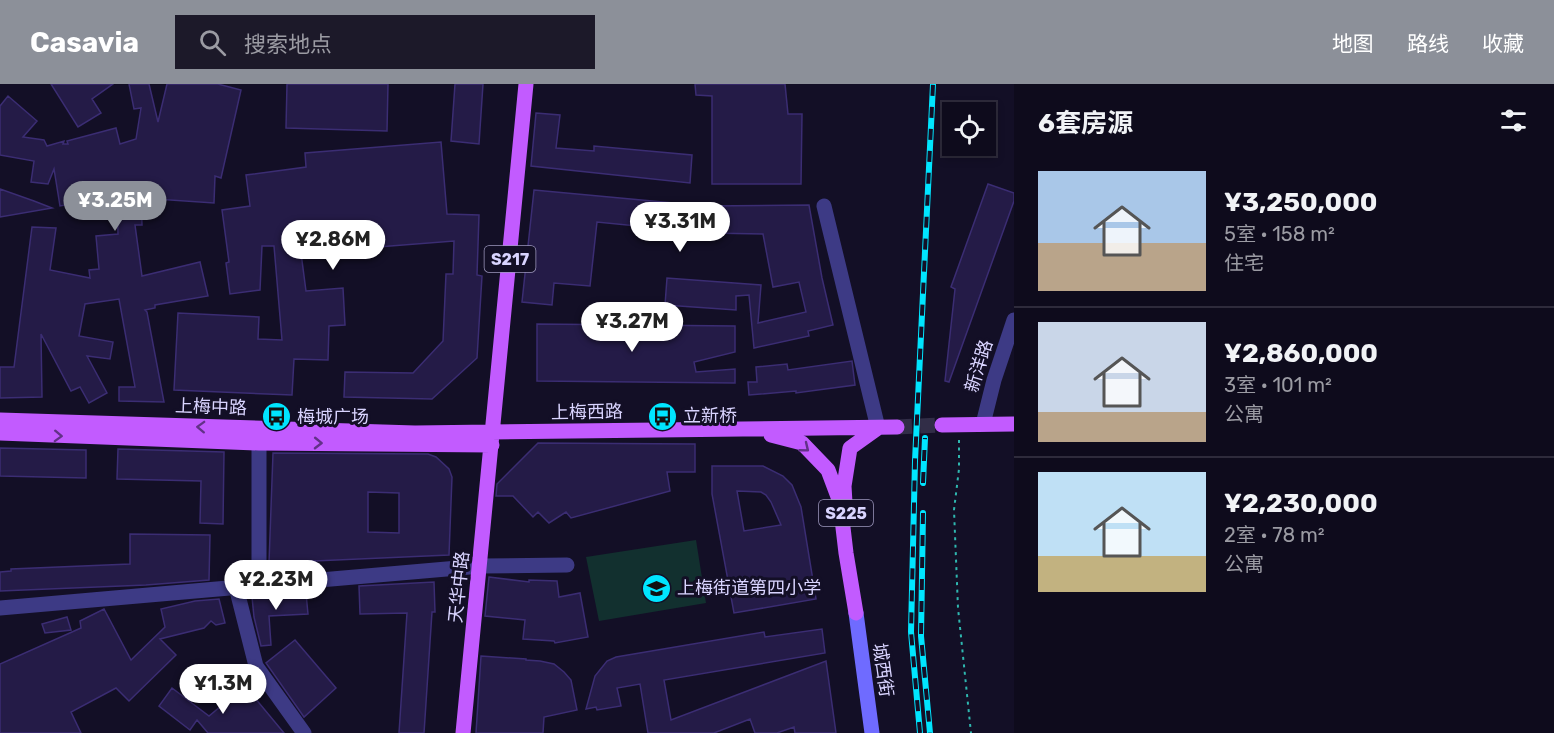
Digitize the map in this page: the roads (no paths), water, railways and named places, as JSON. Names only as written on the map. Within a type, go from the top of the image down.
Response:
[{"type":"main road","name":"S217","points":[[493,439],[526,84]]},
{"type":"main road","name":"上梅中路","points":[[0,420],[259,435]]},
{"type":"main road","points":[[942,425],[1014,424]]},
{"type":"main road","name":"上梅西路","points":[[493,439],[897,427]]},
{"type":"main road","name":"城西街","points":[[856,613],[844,486],[850,448],[878,428]]},
{"type":"main road","name":"城西街","points":[[751,430],[802,443],[828,470],[840,502],[872,733]]},
{"type":"main road","name":"上梅中路","points":[[0,434],[493,439]]},
{"type":"main road","name":"天华中路","points":[[463,733],[493,439]]},
{"type":"street","points":[[825,206],[878,428]]},
{"type":"street","name":"新洋路","points":[[983,424],[1014,321]]},
{"type":"street","points":[[259,435],[259,585]]},
{"type":"street","points":[[0,608],[481,566],[567,565]]},
{"type":"street","points":[[236,587],[256,666],[304,733]]},
{"type":"tunnel","points":[[897,427],[942,425]]},
{"type":"railway","points":[[920,733],[911,632],[915,461],[933,84]]},
{"type":"railway","points":[[923,483],[925,438]]},
{"type":"railway","points":[[923,513],[921,636],[930,733]]},
{"type":"place","name":"立新桥","points":[[662,416]]},
{"type":"place","name":"梅城广场","points":[[276,417]]},
{"type":"place","name":"上梅街道第四小学","points":[[656,588]]}]
